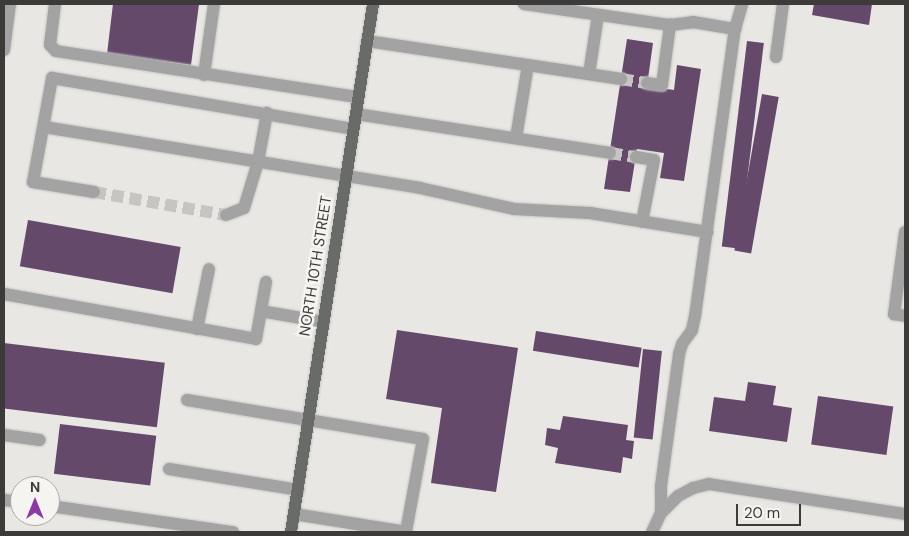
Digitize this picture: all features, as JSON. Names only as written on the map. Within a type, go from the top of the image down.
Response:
[{"type":"main road","name":"NORTH 10TH STREET","points":[[291,532],[373,4]]},
{"type":"street","points":[[4,50],[10,4]]},
{"type":"street","points":[[55,4],[50,44],[56,51],[204,75],[358,96]]},
{"type":"street","points":[[204,75],[214,4]]},
{"type":"street","points":[[524,4],[670,25],[693,22],[735,29]]},
{"type":"street","points":[[661,513],[661,486],[679,354],[682,344],[692,330],[695,316],[735,29],[742,4]]},
{"type":"street","points":[[776,57],[783,4]]},
{"type":"street","points":[[589,74],[598,15]]},
{"type":"street","points":[[647,83],[662,85],[670,25]]},
{"type":"street","points":[[367,41],[621,79]]},
{"type":"street","points":[[516,138],[528,65]]},
{"type":"street","points":[[94,192],[33,182],[52,78],[354,129]]},
{"type":"street","points":[[226,215],[244,208],[258,162],[267,114]]},
{"type":"street","points":[[356,114],[610,153]]},
{"type":"street","points":[[44,127],[420,188],[514,209],[590,213],[707,232]]},
{"type":"street","points":[[636,157],[654,160],[642,222]]},
{"type":"street","points":[[900,315],[905,232]]},
{"type":"street","points":[[197,328],[209,269]]},
{"type":"street","points":[[4,294],[256,339],[266,282]]},
{"type":"street","points":[[261,311],[324,322]]},
{"type":"street","points":[[187,400],[308,422],[423,439],[407,532],[294,514]]},
{"type":"street","points":[[4,435],[40,440]]},
{"type":"street","points":[[169,469],[298,490]]},
{"type":"street","points":[[652,532],[661,513],[678,496],[693,488],[708,484],[905,514]]},
{"type":"street","points":[[60,507],[233,532]]},
{"type":"building","points":[[113,4],[199,4],[191,65],[107,54]]},
{"type":"building","points":[[814,4],[872,4],[869,25],[812,15]]},
{"type":"building","points":[[627,39],[653,43],[647,86],[674,90],[677,65],[701,69],[684,181],[660,178],[664,153],[637,149],[630,192],[604,189]]},
{"type":"building","points":[[747,41],[764,43],[739,249],[722,246]]},
{"type":"building","points":[[762,94],[779,97],[751,254],[734,251]]},
{"type":"building","points":[[28,220],[181,247],[172,293],[20,266]]},
{"type":"building","points":[[397,330],[518,348],[496,492],[431,483],[442,408],[386,399]]},
{"type":"building","points":[[536,331],[642,348],[639,367],[533,351]]},
{"type":"building","points":[[4,343],[165,363],[157,427],[4,408]]},
{"type":"building","points":[[643,349],[662,351],[653,439],[634,438]]},
{"type":"building","points":[[748,382],[776,386],[773,405],[792,408],[787,442],[709,431],[714,397],[745,401]]},
{"type":"building","points":[[818,396],[893,407],[886,455],[811,445]]},
{"type":"building","points":[[563,416],[628,425],[626,440],[634,441],[632,459],[623,457],[621,473],[555,463],[558,448],[545,445],[547,428],[560,430]]},
{"type":"building","points":[[60,424],[156,436],[150,485],[54,474]]},
{"type":"tunnel","points":[[621,79],[647,83]]},
{"type":"tunnel","points":[[610,153],[636,157]]},
{"type":"tunnel","points":[[94,192],[226,215]]}]
